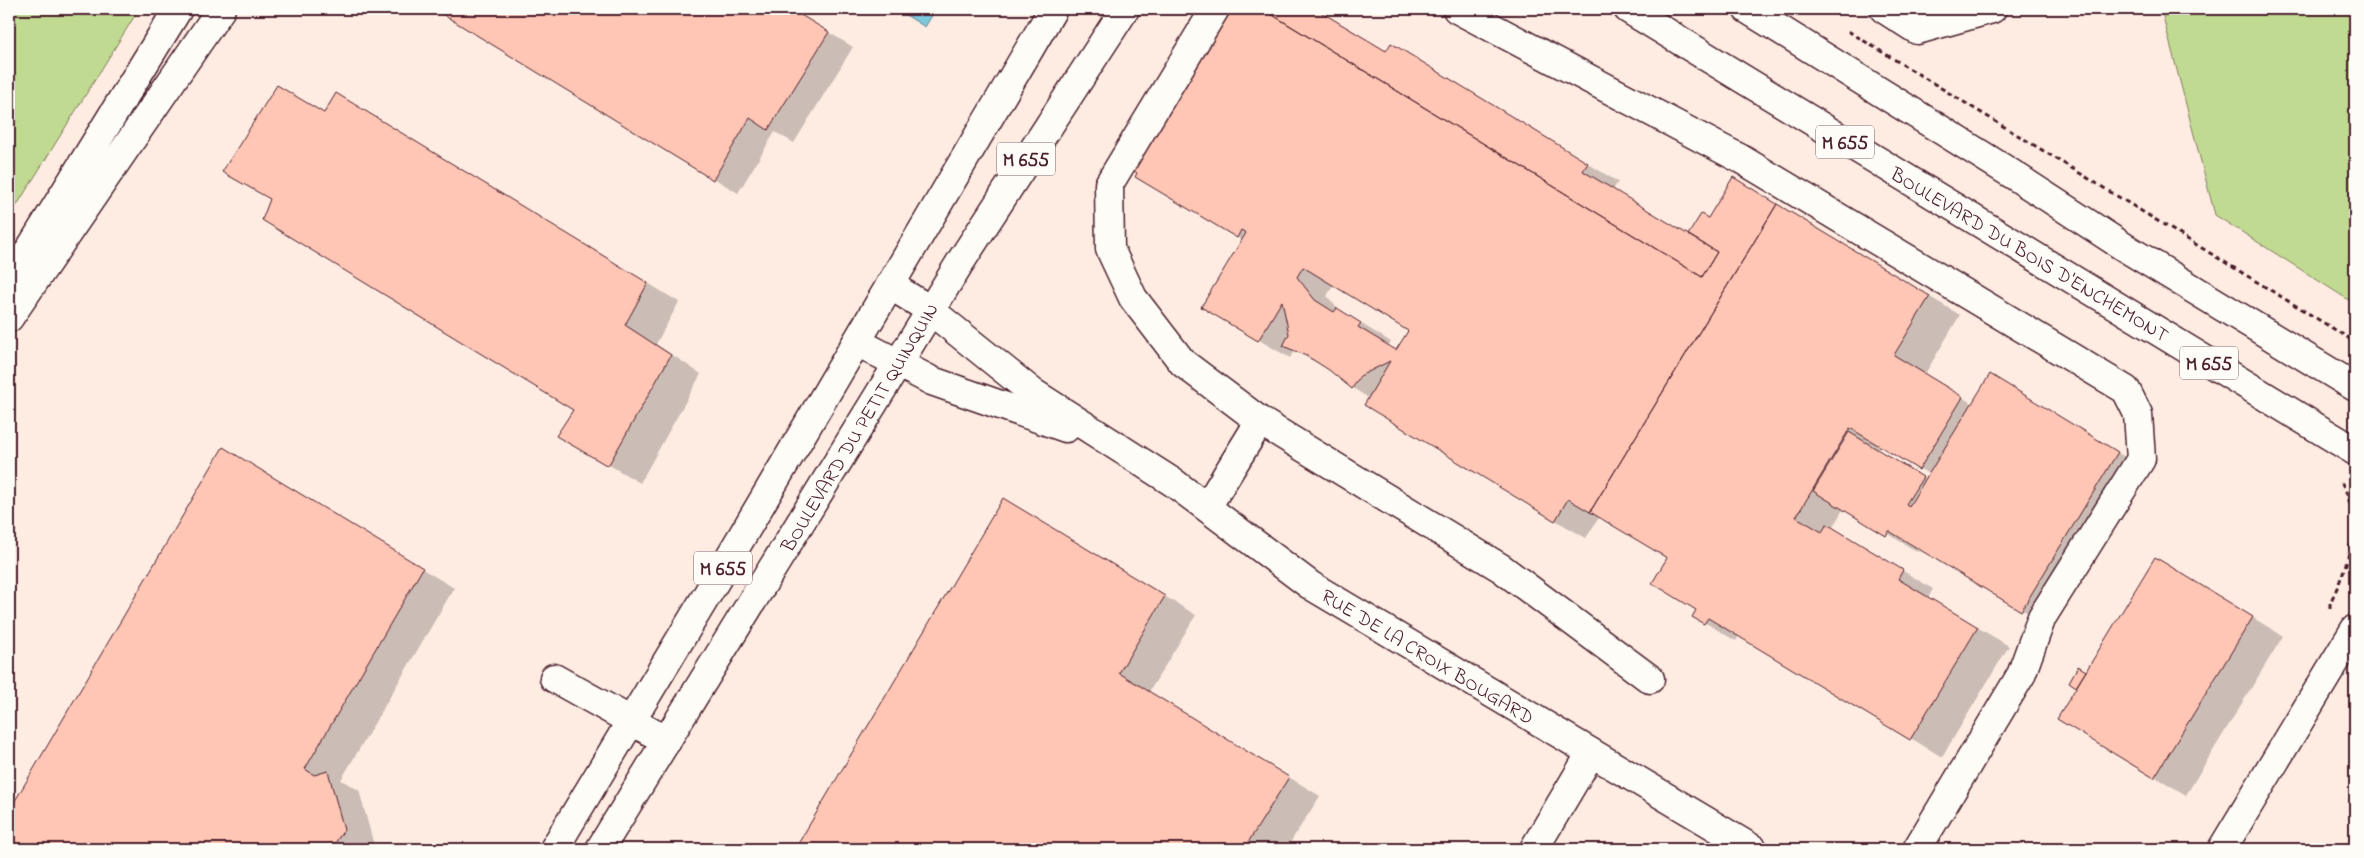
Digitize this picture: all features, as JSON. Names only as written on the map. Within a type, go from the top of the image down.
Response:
[{"type":"main road","points":[[9,284],[178,9]]},
{"type":"main road","points":[[9,318],[221,9]]},
{"type":"main road","name":"M 655","points":[[554,849],[857,342],[1053,9]]},
{"type":"main road","name":"BOULEVARD DU PETIT QUINQUIN","points":[[600,849],[930,310],[1017,172],[1125,9]]},
{"type":"main road","points":[[1215,9],[1109,184],[1110,249],[1134,298],[1183,363],[1260,421],[1501,568],[1650,679]]},
{"type":"main road","points":[[1456,9],[1741,159],[2126,390],[2138,414],[2141,459],[2042,617],[2021,676],[1916,849]]},
{"type":"main road","name":"BOULEVARD DU BOIS D'ENCHEMONT","points":[[1628,9],[2355,451]]},
{"type":"main road","name":"M 655","points":[[1746,9],[2012,174],[2124,247],[2355,386]]},
{"type":"main road","points":[[1884,9],[1917,30],[1992,9]]},
{"type":"main road","points":[[890,285],[930,310],[1032,392],[1114,446]]},
{"type":"main road","points":[[857,342],[932,381],[1014,408],[1114,446]]},
{"type":"main road","points":[[1207,507],[1260,421]]},
{"type":"main road","name":"RUE DE LA CROIX BOUGARD","points":[[1114,446],[1174,483],[1310,585],[1753,849]]},
{"type":"main road","points":[[2222,849],[2355,629]]},
{"type":"main road","points":[[554,678],[666,741]]},
{"type":"main road","points":[[1534,849],[1591,753]]},
{"type":"path","points":[[1845,30],[2355,342]]},
{"type":"path","points":[[2336,475],[2352,500],[2355,525],[2353,542],[2355,544]]},
{"type":"shaded area","points":[[9,9],[2161,9],[2215,215],[2355,304],[2355,849],[9,849]]},
{"type":"green space","points":[[9,9],[139,9],[9,218]]},
{"type":"green space","points":[[2161,9],[2355,9],[2355,304],[2215,215]]},
{"type":"water","points":[[896,9],[936,9],[925,27]]},
{"type":"building","points":[[434,9],[791,9],[829,32],[768,130],[750,118],[713,180]]},
{"type":"building","points":[[1230,9],[1263,9],[1702,277],[1717,252],[1688,235],[1701,214],[1708,218],[1733,177],[1777,204],[1590,512],[1568,499],[1555,521],[1364,405],[1390,361],[1360,376],[1352,389],[1329,370],[1307,356],[1283,346],[1289,334],[1282,301],[1258,341],[1201,307],[1246,233],[1241,230],[1237,238],[1135,177],[1137,173],[1133,170]],"holes":[[[1303,267],[1408,331],[1396,350],[1358,327],[1361,323],[1337,308],[1334,312],[1315,300],[1297,277]]]},
{"type":"building","points":[[1268,9],[1316,9],[1386,51],[1391,43],[1588,163],[1583,171],[1717,252],[1702,277],[1266,11]]},
{"type":"building","points":[[277,85],[324,113],[336,93],[648,283],[625,325],[671,355],[608,466],[556,436],[573,410],[262,220],[270,199],[222,172]]},
{"type":"building","points":[[1777,204],[1930,296],[1894,355],[1963,397],[1919,470],[1850,428],[1796,517],[1822,532],[1827,524],[1903,570],[1898,579],[1978,627],[1910,740],[1708,618],[1704,624],[1692,617],[1696,610],[1652,583],[1667,558],[1590,512]]},
{"type":"building","points":[[1990,374],[2118,452],[2021,611],[1889,531],[1886,536],[1813,491],[1849,432],[1923,477],[1906,504],[1909,506]]},
{"type":"building","points":[[223,447],[423,568],[305,769],[314,775],[328,771],[344,830],[331,849],[9,849],[9,811]]},
{"type":"building","points":[[1003,498],[1165,596],[1119,673],[1289,777],[1244,849],[795,849]]},
{"type":"building","points":[[2155,557],[2253,617],[2154,778],[2057,719]]},
{"type":"building","points":[[2078,666],[2086,671],[2076,687],[2069,682]]}]
